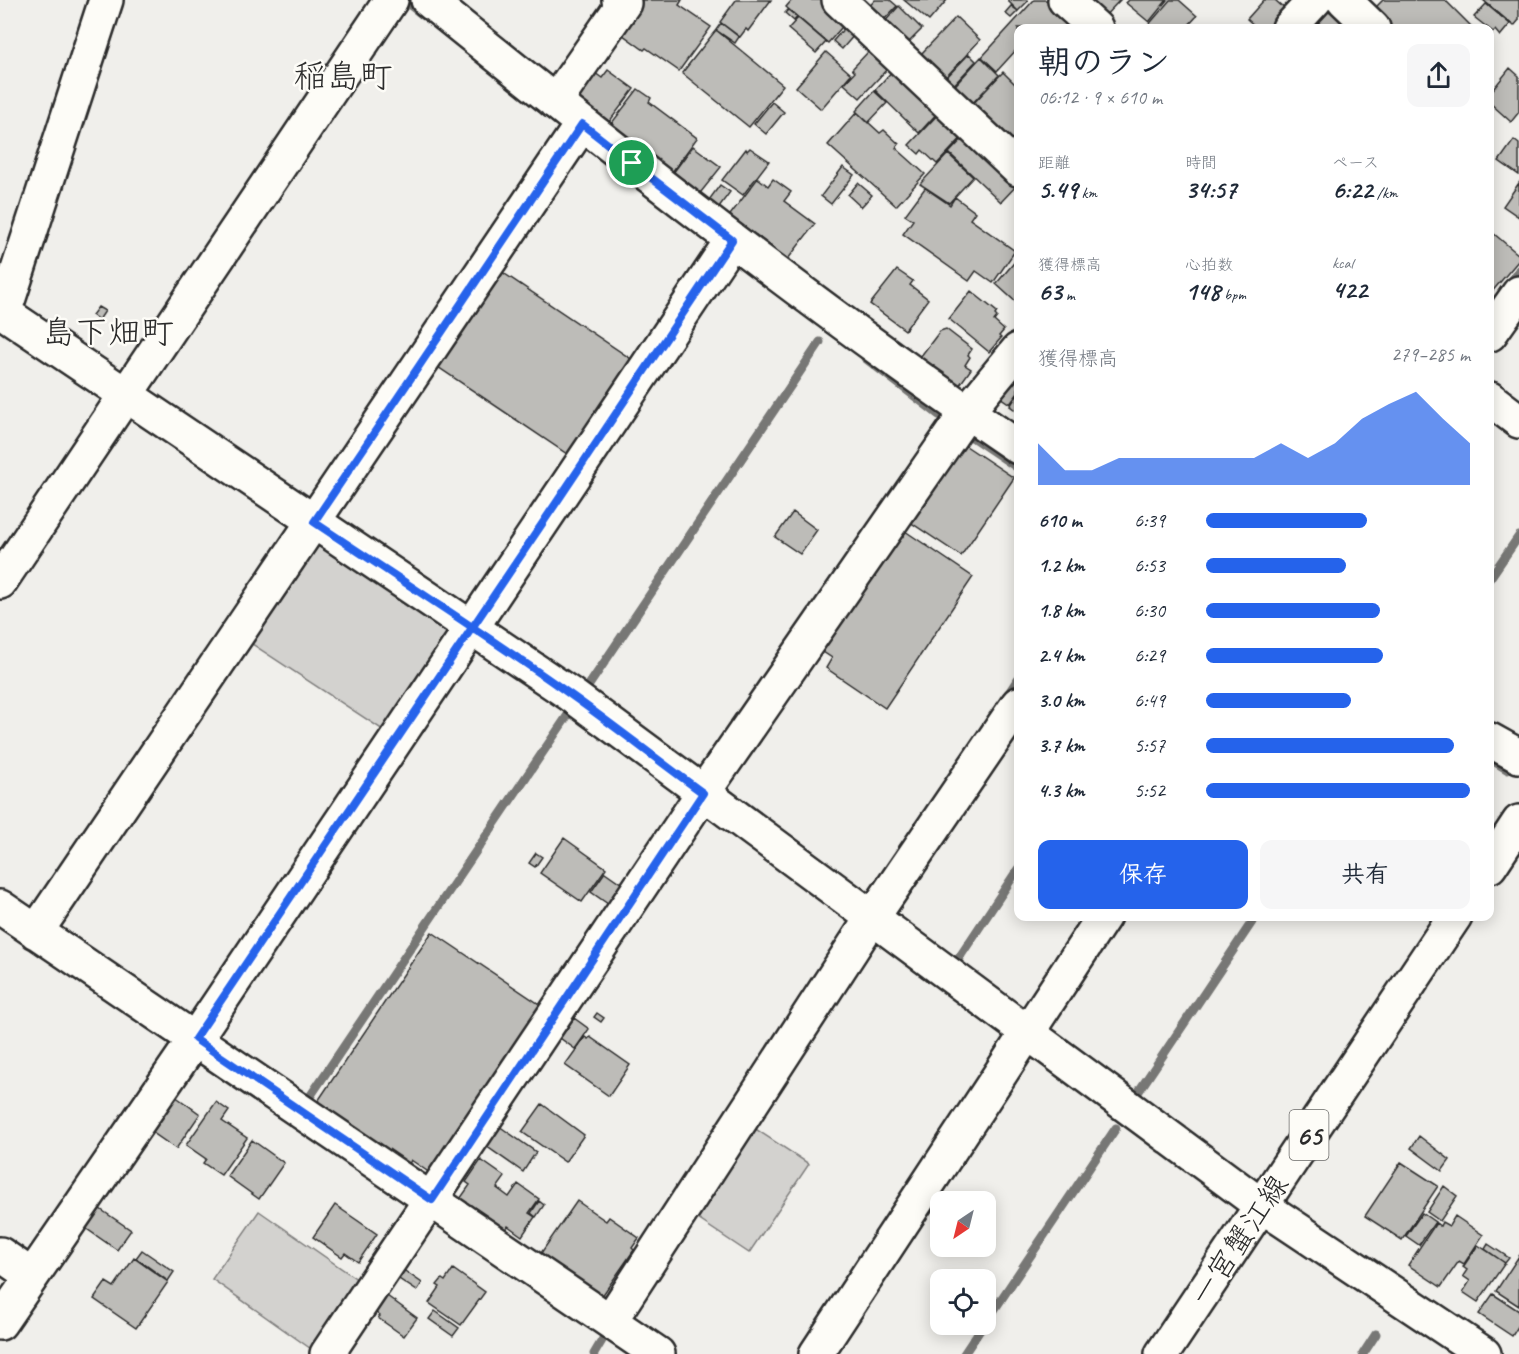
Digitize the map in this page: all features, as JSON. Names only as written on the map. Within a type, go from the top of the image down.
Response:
[{"type":"street","points":[[106,0],[2,311],[570,694],[1262,1206],[1484,1354]]},
{"type":"street","points":[[0,582],[391,0]]},
{"type":"street","points":[[428,0],[582,124],[732,240],[1014,444]]},
{"type":"street","points":[[555,102],[624,3],[619,0]]},
{"type":"street","points":[[838,0],[1014,165]]},
{"type":"street","points":[[1065,0],[1092,24]]},
{"type":"street","points":[[1293,24],[1316,0]]},
{"type":"street","points":[[1344,0],[1369,24]]},
{"type":"street","points":[[36,932],[582,124]]},
{"type":"street","points":[[0,1323],[195,1039],[732,240]]},
{"type":"street","points":[[1494,328],[1519,292]]},
{"type":"street","points":[[327,1354],[703,793],[967,412],[1014,355]]},
{"type":"street","points":[[1494,402],[1519,421]]},
{"type":"street","points":[[610,1322],[872,918],[1014,710]]},
{"type":"street","points":[[1494,742],[1519,756]]},
{"type":"street","points":[[1494,860],[1519,822]]},
{"type":"street","points":[[0,907],[658,1354]]},
{"type":"street","points":[[816,1354],[1101,921]]},
{"type":"street","name":"一宮蟹江線","points":[[1162,1354],[1452,921]]},
{"type":"street","points":[[0,1254],[32,1276]]},
{"type":"shaded area","points":[[322,537],[448,625],[451,641],[389,734],[243,638]]},
{"type":"shaded area","points":[[748,1124],[809,1164],[749,1253],[689,1213]]},
{"type":"shaded area","points":[[259,1211],[361,1282],[314,1351],[212,1279]]},
{"type":"building","points":[[641,0],[682,0],[679,5],[711,27],[679,71],[619,32]]},
{"type":"building","points":[[736,0],[771,0],[748,31],[746,29],[740,37],[720,22]]},
{"type":"building","points":[[792,0],[825,0],[848,20],[828,43],[786,7]]},
{"type":"building","points":[[875,0],[890,0],[897,6],[878,26],[864,12]]},
{"type":"building","points":[[904,0],[947,0],[929,21]]},
{"type":"building","points":[[1009,0],[1027,0],[1028,1],[1018,11]]},
{"type":"building","points":[[1034,0],[1048,0],[1075,24],[1014,24],[1014,52],[997,71],[982,57]]},
{"type":"building","points":[[1079,0],[1120,0],[1100,21]]},
{"type":"building","points":[[1129,0],[1167,0],[1149,22],[1126,3]]},
{"type":"building","points":[[1170,0],[1179,0],[1197,16],[1190,24],[1149,24]]},
{"type":"building","points":[[1264,0],[1275,0],[1286,10],[1272,24],[1253,24],[1247,19]]},
{"type":"building","points":[[1383,0],[1445,0],[1469,24],[1386,24],[1372,11]]},
{"type":"building","points":[[1483,0],[1519,0],[1519,20],[1514,26]]},
{"type":"building","points":[[1486,4],[1510,24],[1500,36],[1494,31],[1494,24],[1483,24],[1474,17]]},
{"type":"building","points":[[899,6],[922,29],[903,48],[880,27]]},
{"type":"building","points":[[1011,6],[1018,11],[1011,18],[1005,13]]},
{"type":"building","points":[[1333,7],[1349,21],[1346,24],[1317,24]]},
{"type":"building","points":[[788,10],[797,17],[794,21],[785,13]]},
{"type":"building","points":[[956,17],[980,40],[946,77],[921,54]]},
{"type":"building","points":[[798,18],[826,42],[816,53],[788,29]]},
{"type":"building","points":[[721,23],[739,37],[735,43],[716,30]]},
{"type":"building","points":[[846,26],[855,34],[842,49],[833,41]]},
{"type":"building","points":[[716,30],[783,85],[749,127],[682,73]]},
{"type":"building","points":[[826,52],[851,74],[821,109],[796,87]]},
{"type":"building","points":[[868,52],[871,55],[874,53],[889,67],[860,98],[844,84],[855,72],[852,69]]},
{"type":"building","points":[[969,54],[976,61],[948,91],[940,84]]},
{"type":"building","points":[[981,57],[999,75],[967,109],[949,92]]},
{"type":"building","points":[[895,68],[940,110],[919,133],[875,90]]},
{"type":"building","points":[[1510,68],[1519,76],[1519,112],[1511,122],[1494,107],[1494,88]]},
{"type":"building","points":[[608,70],[634,89],[606,126],[573,102],[595,73],[602,78]]},
{"type":"building","points":[[1003,72],[1014,83],[1014,146],[971,106]]},
{"type":"building","points":[[638,89],[651,98],[649,102],[697,138],[672,172],[611,124]]},
{"type":"building","points":[[874,91],[887,103],[868,123],[856,111]]},
{"type":"building","points":[[772,102],[784,112],[766,134],[754,124]]},
{"type":"building","points":[[943,109],[967,132],[937,164],[922,150],[919,154],[909,145]]},
{"type":"building","points":[[857,112],[880,133],[884,130],[899,144],[896,148],[925,174],[896,206],[828,145]]},
{"type":"building","points":[[967,134],[1014,180],[1014,188],[1001,202],[949,153]]},
{"type":"building","points":[[1514,140],[1519,144],[1519,175],[1499,161]]},
{"type":"building","points":[[693,146],[721,167],[697,197],[670,177]]},
{"type":"building","points":[[750,148],[769,161],[743,195],[722,180],[746,149],[747,151]]},
{"type":"building","points":[[948,154],[973,177],[949,203],[920,184]]},
{"type":"building","points":[[843,167],[854,175],[831,204],[821,196]]},
{"type":"building","points":[[758,178],[768,186],[773,179],[791,192],[784,201],[815,224],[788,259],[756,235],[753,239],[727,219]]},
{"type":"building","points":[[858,183],[872,195],[861,207],[848,195]]},
{"type":"building","points":[[1519,183],[1519,217],[1503,206]]},
{"type":"building","points":[[720,185],[730,192],[716,211],[706,204]]},
{"type":"building","points":[[925,188],[950,205],[955,197],[975,212],[970,219],[1014,252],[993,283],[976,271],[969,281],[903,234],[913,220],[905,215]]},
{"type":"building","points":[[1494,234],[1519,255],[1519,260],[1494,289]]},
{"type":"building","points":[[1014,263],[1014,300],[996,284]]},
{"type":"building","points":[[496,268],[637,363],[573,458],[432,363]]},
{"type":"building","points":[[897,270],[913,281],[910,285],[928,299],[905,330],[870,304]]},
{"type":"building","points":[[971,291],[997,312],[994,321],[1004,330],[999,336],[1001,338],[989,352],[949,319]]},
{"type":"building","points":[[98,307],[105,311],[99,320],[92,315]]},
{"type":"building","points":[[946,329],[972,349],[965,365],[971,369],[956,390],[917,361],[940,331]]},
{"type":"building","points":[[1014,378],[1014,398],[1010,404],[1000,397]]},
{"type":"building","points":[[960,442],[1014,478],[961,556],[907,520]]},
{"type":"building","points":[[793,512],[817,530],[800,554],[775,537]]},
{"type":"building","points":[[902,529],[973,577],[885,708],[826,668],[832,658],[820,650]]},
{"type":"building","points":[[564,838],[606,868],[582,902],[540,873]]},
{"type":"building","points":[[536,853],[542,857],[535,867],[529,863]]},
{"type":"building","points":[[605,872],[622,884],[608,904],[591,892]]},
{"type":"building","points":[[432,932],[542,1006],[430,1173],[411,1160],[408,1166],[316,1104]]},
{"type":"building","points":[[597,1013],[604,1018],[601,1022],[594,1017]]},
{"type":"building","points":[[574,1018],[589,1029],[575,1049],[560,1038]]},
{"type":"building","points":[[585,1037],[588,1039],[590,1037],[630,1065],[609,1096],[565,1065]]},
{"type":"building","points":[[175,1096],[200,1114],[176,1149],[146,1128]]},
{"type":"building","points":[[216,1102],[229,1111],[222,1121],[247,1138],[221,1175],[203,1163],[206,1159],[186,1145]]},
{"type":"building","points":[[542,1104],[584,1135],[565,1162],[522,1132]]},
{"type":"building","points":[[499,1126],[536,1152],[523,1172],[486,1146]]},
{"type":"building","points":[[1419,1136],[1450,1160],[1442,1171],[1411,1148]]},
{"type":"building","points":[[252,1140],[284,1163],[259,1199],[227,1176]]},
{"type":"building","points":[[481,1160],[505,1177],[497,1188],[509,1197],[518,1184],[539,1199],[529,1213],[535,1217],[522,1236],[508,1226],[504,1231],[460,1199],[470,1185],[466,1182]]},
{"type":"building","points":[[1401,1162],[1438,1186],[1402,1240],[1365,1216]]},
{"type":"building","points":[[1444,1186],[1457,1196],[1440,1221],[1427,1212]]},
{"type":"building","points":[[539,1201],[544,1205],[536,1217],[531,1213]]},
{"type":"building","points":[[577,1201],[606,1221],[609,1217],[639,1238],[632,1248],[634,1250],[602,1296],[541,1253]]},
{"type":"building","points":[[335,1205],[377,1234],[358,1262],[345,1253],[342,1257],[313,1237]]},
{"type":"building","points":[[97,1207],[131,1230],[117,1250],[84,1227]]},
{"type":"building","points":[[1422,1213],[1435,1222],[1419,1245],[1406,1236]]},
{"type":"building","points":[[1455,1216],[1483,1235],[1464,1264],[1459,1261],[1441,1287],[1408,1265],[1436,1223],[1440,1226],[1442,1222],[1449,1226]]},
{"type":"building","points":[[1488,1244],[1509,1258],[1505,1263],[1485,1249]]},
{"type":"building","points":[[1478,1245],[1505,1263],[1478,1302],[1463,1292],[1470,1281],[1463,1276],[1467,1270],[1463,1267]]},
{"type":"building","points":[[142,1250],[174,1272],[168,1281],[136,1258]]},
{"type":"building","points":[[1519,1256],[1519,1306],[1496,1291]]},
{"type":"building","points":[[134,1258],[168,1282],[136,1328],[94,1299],[106,1282],[114,1287]]},
{"type":"building","points":[[402,1269],[422,1283],[417,1291],[396,1277]]},
{"type":"building","points":[[453,1269],[485,1292],[461,1325],[429,1303],[440,1287],[437,1285],[442,1279],[445,1281]]},
{"type":"building","points":[[1493,1294],[1519,1311],[1519,1325],[1512,1336],[1479,1314]]},
{"type":"building","points":[[387,1296],[417,1318],[404,1336],[378,1318],[380,1316],[375,1312]]},
{"type":"building","points":[[435,1311],[459,1328],[453,1336],[429,1319]]},
{"type":"waterway","points":[[406,2],[424,16]]},
{"type":"waterway","points":[[1507,288],[1519,270]]},
{"type":"waterway","points":[[587,688],[820,342]]},
{"type":"waterway","points":[[865,358],[939,415]]},
{"type":"waterway","points":[[966,433],[1014,465]]},
{"type":"waterway","points":[[1494,572],[1519,536]]},
{"type":"waterway","points":[[1005,699],[1014,685]]},
{"type":"waterway","points":[[307,1101],[572,709]]},
{"type":"waterway","points":[[1494,761],[1508,770]]},
{"type":"waterway","points":[[957,961],[1014,875]]},
{"type":"waterway","points":[[1139,1091],[1253,921]]},
{"type":"waterway","points":[[996,1307],[1116,1128]]},
{"type":"waterway","points":[[594,1354],[607,1332]]},
{"type":"waterway","points":[[1363,1354],[1376,1334]]},
{"type":"waterway","points":[[964,1354],[977,1335]]},
{"type":"district","name":"稲島町","points":[[343,75]]},
{"type":"district","name":"島下畑町","points":[[108,331]]},
{"type":"route","points":[[632,163],[582,124],[314,522],[472,628],[521,662],[570,694],[703,793],[432,1200],[195,1039],[380,765],[472,628],[515,564],[559,499],[732,240],[632,163]]}]
